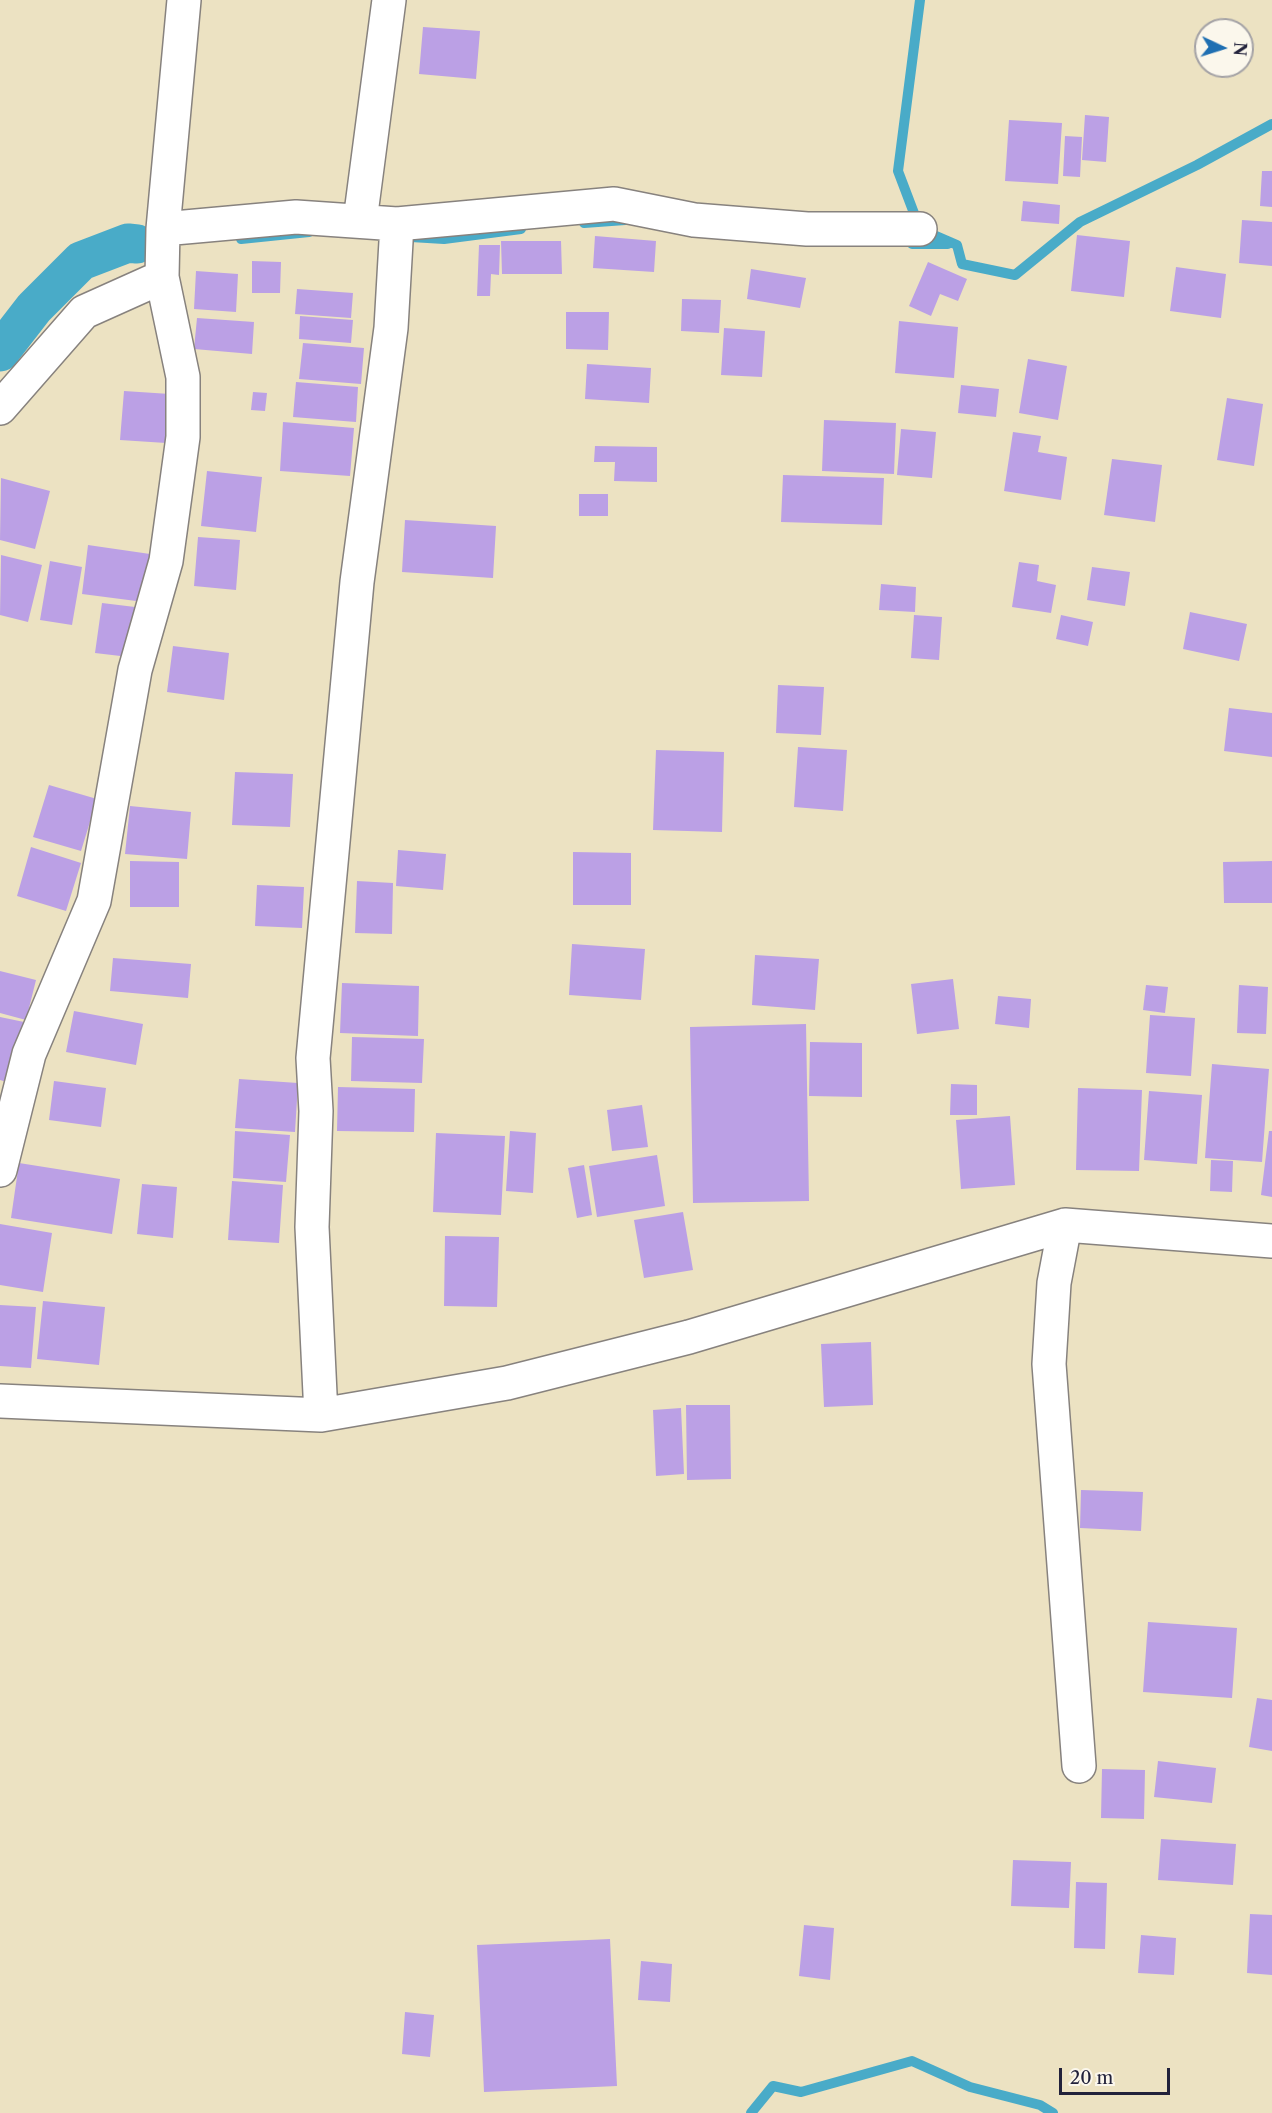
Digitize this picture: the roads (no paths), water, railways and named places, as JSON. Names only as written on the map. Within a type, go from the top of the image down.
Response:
[{"type":"street","points":[[0,1170],[29,1054],[94,901],[135,670],[166,561],[183,436],[183,377],[162,277],[163,229],[184,0]]},
{"type":"street","points":[[360,221],[389,0]]},
{"type":"street","points":[[163,229],[296,217],[397,224],[614,204],[694,220],[807,229],[920,229]]},
{"type":"street","points":[[321,1415],[312,1227],[316,1111],[313,1058],[357,582],[391,328],[397,224]]},
{"type":"street","points":[[0,408],[84,312],[162,277]]},
{"type":"street","points":[[1065,1225],[1054,1283],[1049,1364],[1079,1766]]},
{"type":"street","points":[[0,1401],[321,1415],[507,1383],[689,1337],[1065,1225],[1272,1241]]},
{"type":"waterway","points":[[920,0],[898,171],[920,229],[957,245],[962,264],[1015,275],[1080,222],[1197,165],[1272,124]]},
{"type":"waterway","points":[[584,223],[625,220]]},
{"type":"waterway","points":[[411,237],[444,239],[521,229]]},
{"type":"waterway","points":[[241,239],[309,232]]},
{"type":"waterway","points":[[0,352],[34,308],[81,261],[128,243],[137,244]]},
{"type":"waterway","points":[[912,244],[948,244]]},
{"type":"waterway","points":[[751,2113],[773,2086],[801,2092],[912,2061],[970,2087],[1040,2105],[1053,2113]]}]
